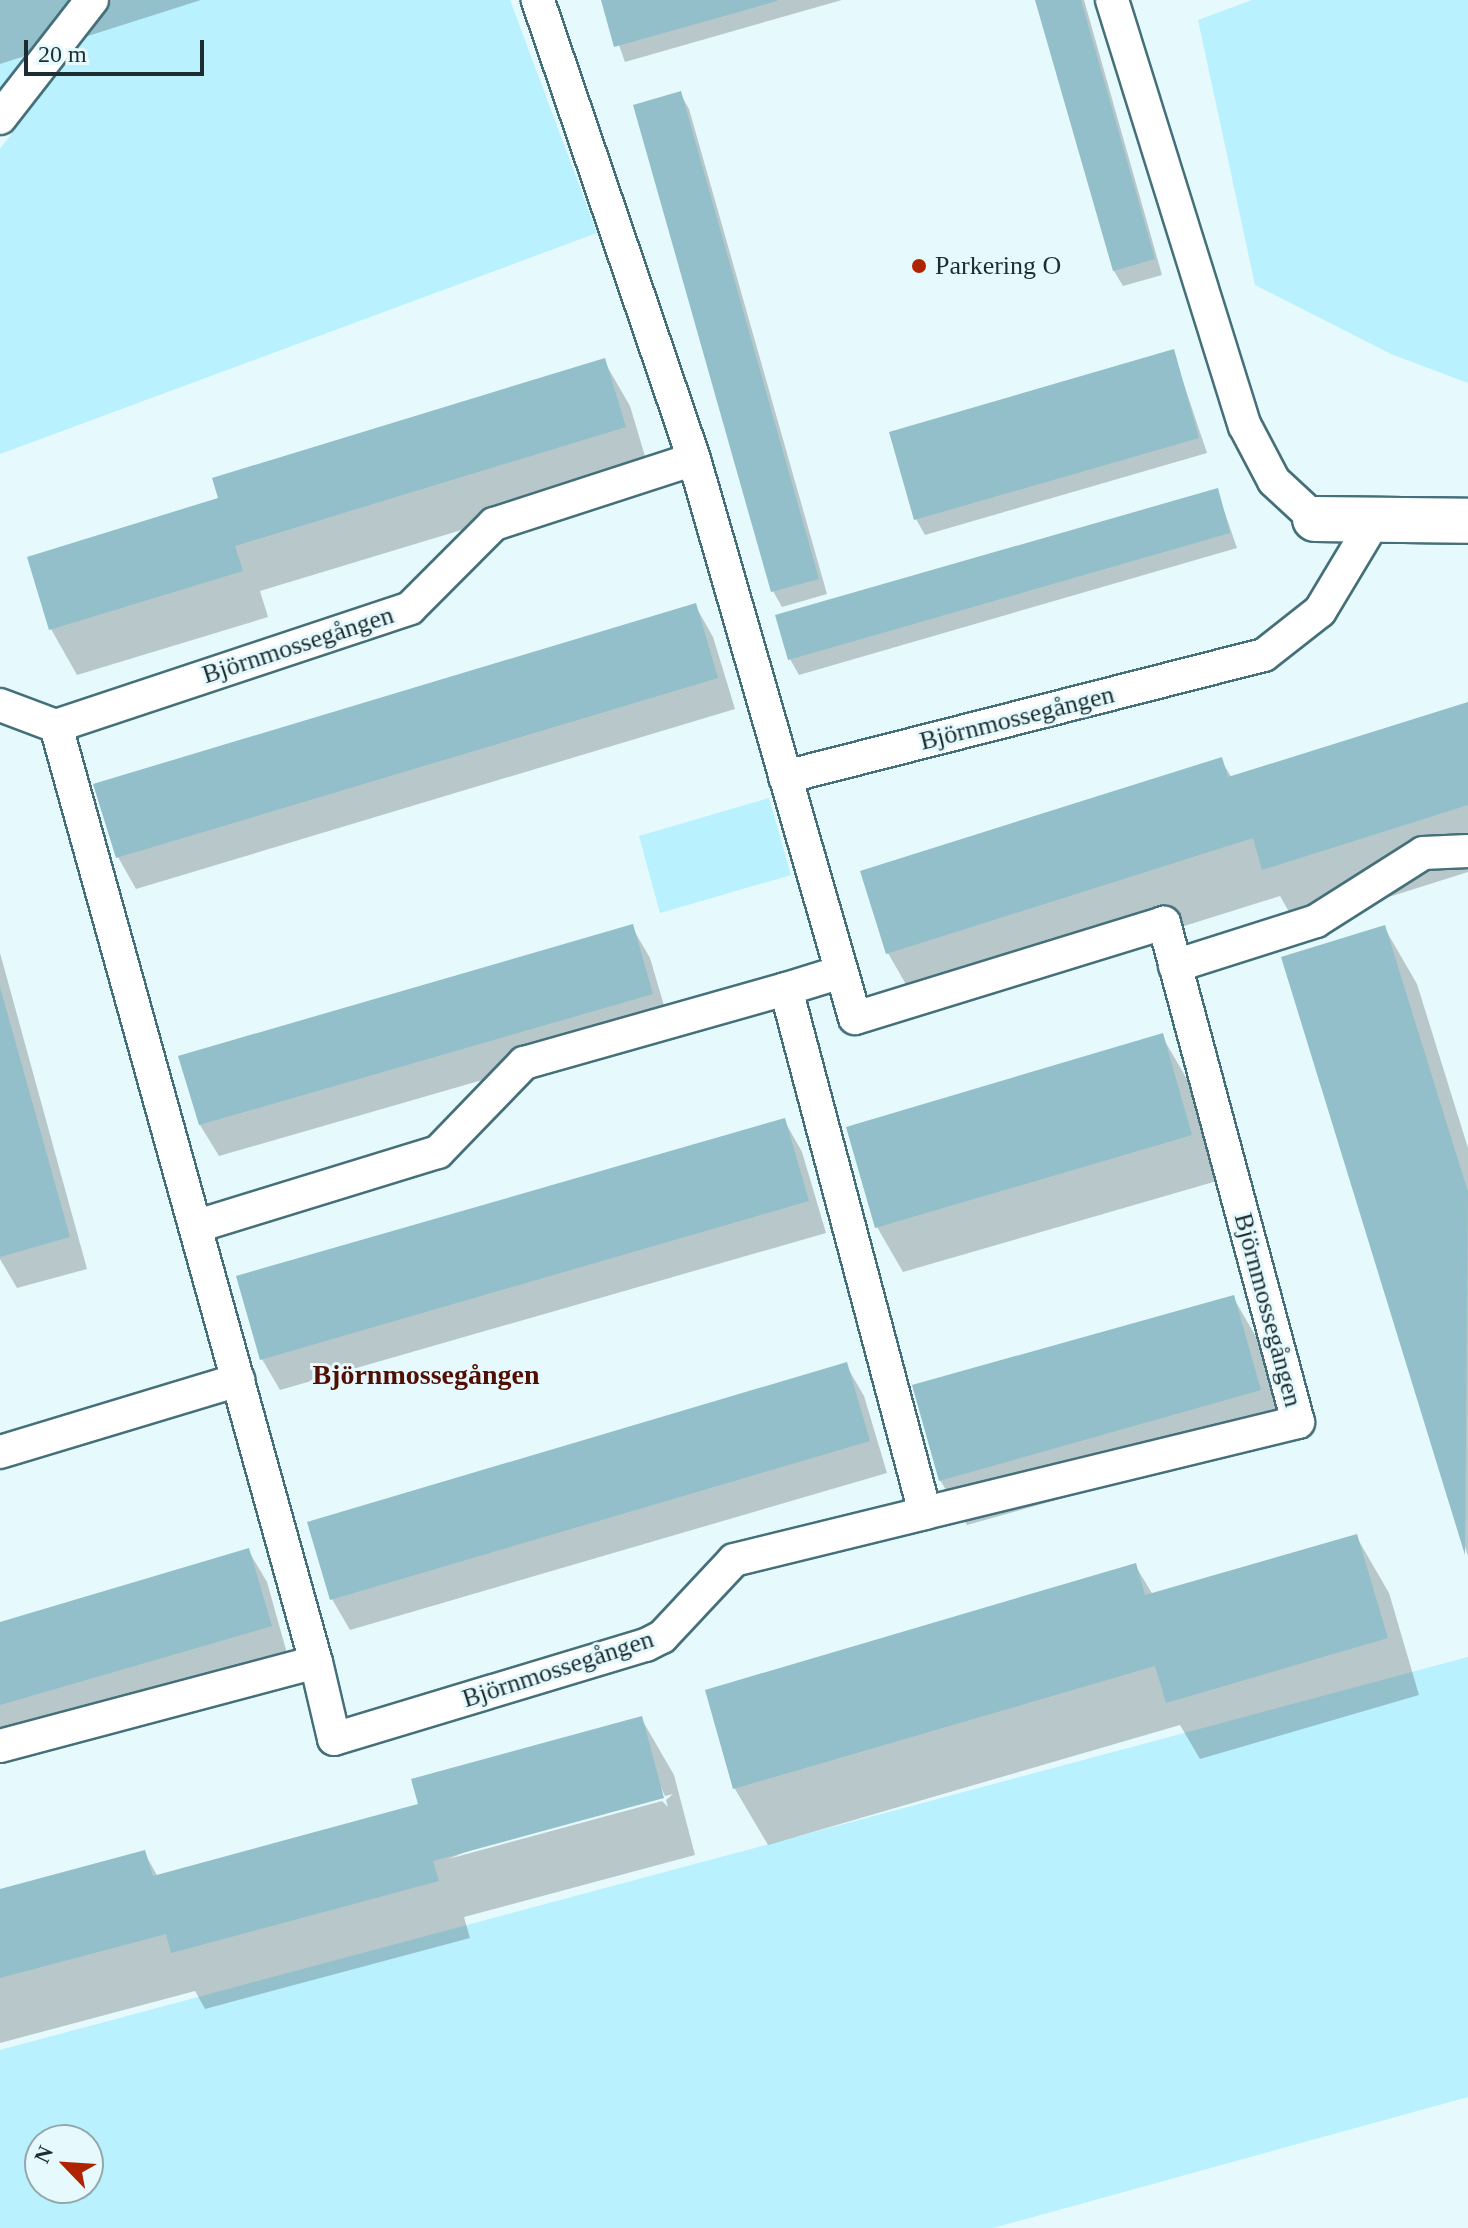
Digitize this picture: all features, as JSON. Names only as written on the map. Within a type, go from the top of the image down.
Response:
[{"type":"street","points":[[1315,519],[1468,521]]},
{"type":"lane","points":[[0,118],[92,0]]},
{"type":"lane","name":"Björnmossegången","points":[[538,0],[694,459],[855,1018],[1164,923],[1298,1422],[734,1560],[662,1637],[646,1645],[334,1739],[316,1662],[197,1226],[56,726],[410,608],[494,524],[694,459]]},
{"type":"lane","points":[[1112,0],[1245,426],[1274,481],[1315,519]]},
{"type":"lane","name":"Björnmossegången","points":[[785,777],[1264,655],[1320,611],[1374,521]]},
{"type":"lane","points":[[0,705],[56,726]]},
{"type":"lane","points":[[1175,966],[1316,921],[1423,853],[1468,851]]},
{"type":"lane","points":[[197,1226],[438,1152],[524,1063],[841,972]]},
{"type":"lane","points":[[786,989],[925,1513]]},
{"type":"lane","points":[[0,1452],[238,1380]]},
{"type":"lane","points":[[0,1746],[316,1662]]},
{"type":"shaded area","points":[[0,0],[68,0],[67,16],[0,106]]},
{"type":"shaded area","points":[[113,0],[510,0],[597,233],[0,454],[0,149]]},
{"type":"shaded area","points":[[1252,0],[1468,0],[1468,383],[1391,354],[1255,285],[1198,20]]},
{"type":"shaded area","points":[[769,798],[791,875],[660,913],[639,836]]},
{"type":"shaded area","points":[[1468,1657],[1468,2097],[993,2228],[0,2228],[0,2050]]},
{"type":"building","points":[[601,0],[777,0],[777,1],[614,47]]},
{"type":"building","points":[[1035,0],[1081,0],[1155,259],[1113,271]]},
{"type":"building","points":[[681,91],[819,579],[771,592],[633,105]]},
{"type":"building","points":[[1174,349],[1199,438],[914,520],[889,432]]},
{"type":"building","points":[[605,358],[626,427],[235,546],[243,571],[49,630],[27,557],[218,498],[212,478]]},
{"type":"building","points":[[1218,488],[1230,533],[788,660],[775,615]]},
{"type":"building","points":[[696,603],[718,678],[116,858],[93,784]]},
{"type":"building","points":[[1468,702],[1468,805],[1262,870],[1253,838],[886,954],[860,871],[1222,757],[1228,777]]},
{"type":"building","points":[[633,924],[653,994],[199,1125],[178,1056]]},
{"type":"building","points":[[1385,925],[1468,1192],[1465,1555],[1281,957]]},
{"type":"building","points":[[0,987],[70,1237],[0,1257]]},
{"type":"building","points":[[1163,1033],[1192,1135],[875,1228],[846,1127]]},
{"type":"building","points":[[785,1118],[809,1201],[260,1360],[236,1276]]},
{"type":"building","points":[[1234,1295],[1261,1390],[939,1481],[912,1385]]},
{"type":"building","points":[[847,1362],[870,1441],[330,1600],[307,1522]]},
{"type":"building","points":[[1357,1534],[1388,1638],[1166,1703],[1155,1666],[733,1789],[705,1690],[1136,1563],[1145,1595]]},
{"type":"building","points":[[249,1548],[272,1626],[0,1705],[0,1622]]},
{"type":"building","points":[[642,1716],[664,1798],[433,1861],[439,1881],[171,1953],[166,1934],[0,1978],[0,1889],[145,1850],[153,1876],[418,1804],[411,1779]]},
{"type":"place","name":"Parkering O","points":[[919,266]]},
{"type":"district","name":"Björnmossegången","points":[[426,1375]]}]
